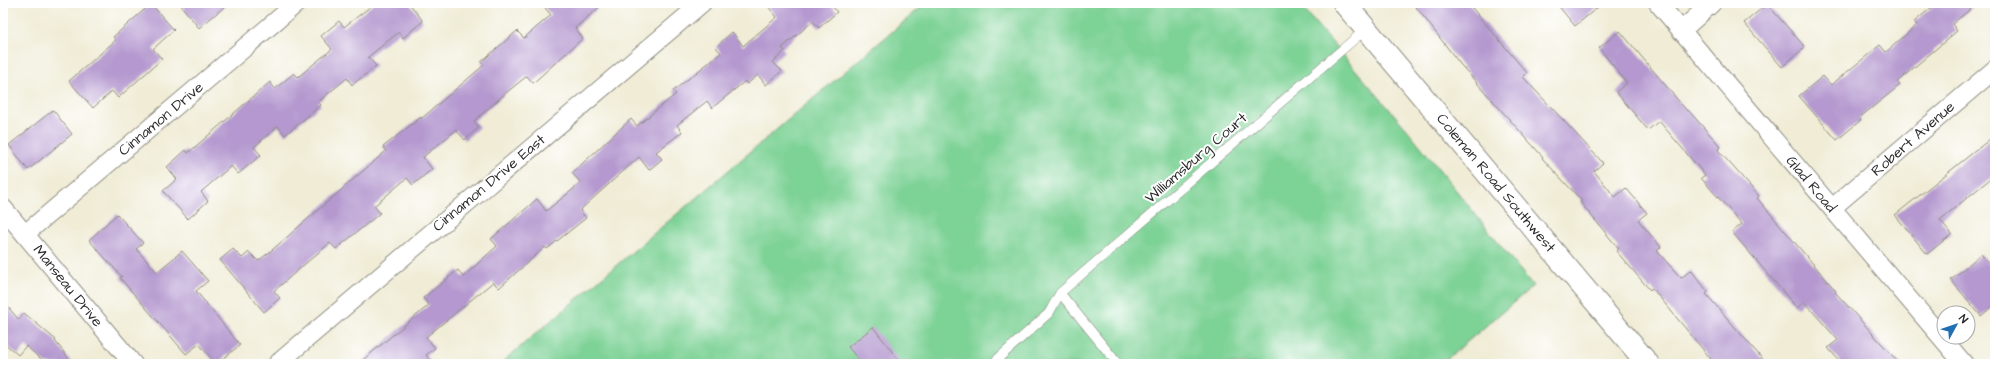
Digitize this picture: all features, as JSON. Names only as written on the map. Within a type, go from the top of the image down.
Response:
[{"type":"street","name":"Cinnamon Drive","points":[[26,234],[297,3]]},
{"type":"street","name":"Cinnamon Drive East","points":[[277,364],[702,3]]},
{"type":"street","name":"Coleman Road Southwest","points":[[1344,3],[1648,364]]},
{"type":"street","name":"Glad Road","points":[[1658,3],[1964,364]]},
{"type":"street","points":[[1681,31],[1712,3]]},
{"type":"street","name":"Robert Avenue","points":[[1832,208],[1995,69]]},
{"type":"street","name":"Manseau Drive","points":[[3,208],[133,364]]},
{"type":"lane","name":"Williamsburg Court","points":[[992,364],[1049,313],[1060,293],[1366,29]]},
{"type":"lane","points":[[1060,293],[1118,364]]},
{"type":"green space","points":[[926,3],[1298,3],[1410,133],[1533,286],[1441,364],[500,364]]},
{"type":"building","points":[[179,3],[229,3],[199,28]]},
{"type":"building","points":[[375,3],[409,3],[423,21],[403,38],[399,32],[368,57],[376,66],[352,85],[347,78],[318,102],[321,105],[285,135],[278,126],[254,147],[261,155],[238,174],[231,166],[201,192],[208,201],[188,219],[163,191],[177,179],[167,167],[186,150],[188,153],[270,82],[275,89],[294,73],[298,77],[332,49],[321,36],[339,21],[344,27]]},
{"type":"building","points":[[541,3],[604,3],[575,28],[583,38],[533,83],[527,76],[507,92],[474,121],[479,127],[465,140],[456,130],[423,157],[432,169],[413,185],[407,178],[374,206],[380,213],[336,249],[330,243],[306,263],[274,291],[280,298],[264,312],[220,260],[233,249],[242,258],[249,252],[258,261],[272,250],[386,151],[383,147],[421,117],[421,119],[484,65],[481,62],[517,31],[524,38],[551,15]]},
{"type":"building","points":[[765,3],[833,3],[831,5],[837,12],[819,28],[813,21],[782,48],[785,51],[773,62],[782,71],[766,85],[758,75],[747,84],[745,81],[712,108],[707,101],[677,125],[682,132],[656,152],[662,159],[649,170],[639,157],[580,210],[586,218],[547,249],[545,247],[499,288],[493,282],[426,337],[435,348],[426,355],[433,364],[358,364],[429,305],[423,298],[458,270],[463,277],[497,246],[491,239],[537,199],[546,211],[581,183],[572,173],[631,119],[637,126],[676,94],[673,91],[721,53],[716,47],[732,32],[743,46],[777,17]]},
{"type":"building","points":[[1413,3],[1468,3],[1527,73],[1523,77],[1603,163],[1594,171],[1615,197],[1626,188],[1647,213],[1638,220],[1661,247],[1657,251],[1681,278],[1691,270],[1708,292],[1706,294],[1767,364],[1715,364],[1652,288],[1650,290],[1616,251],[1619,249],[1580,202],[1582,201],[1542,158],[1543,157],[1460,64]]},
{"type":"building","points":[[1556,3],[1603,3],[1575,26]]},
{"type":"building","points":[[1937,3],[1978,3],[1952,24],[1957,31],[1897,82],[1900,85],[1859,118],[1861,120],[1837,140],[1799,96],[1823,76],[1831,85],[1880,45],[1886,52],[1917,25],[1914,22]]},
{"type":"building","points":[[151,4],[174,30],[153,49],[162,59],[118,98],[112,91],[93,108],[69,81],[116,40],[113,37]]},
{"type":"building","points":[[1767,4],[1805,47],[1782,67],[1744,23]]},
{"type":"building","points":[[1620,31],[1687,111],[1688,110],[1721,147],[1718,150],[1759,196],[1757,198],[1836,291],[1835,292],[1900,364],[1842,364],[1828,348],[1838,340],[1804,302],[1797,308],[1732,232],[1742,224],[1701,178],[1705,175],[1659,121],[1648,130],[1616,92],[1627,83],[1599,48]]},
{"type":"building","points":[[53,110],[72,134],[28,170],[9,145]]},
{"type":"building","points":[[1995,135],[1995,175],[1940,220],[1952,234],[1927,254],[1895,215]]},
{"type":"building","points":[[117,214],[143,243],[136,249],[157,272],[182,251],[208,281],[196,291],[240,345],[216,364],[199,344],[186,354],[89,240]]},
{"type":"building","points":[[1981,254],[1995,271],[1995,304],[1981,316],[1976,310],[1976,305],[1972,305],[1951,280]]},
{"type":"building","points":[[3,301],[19,320],[24,313],[56,340],[55,341],[73,364],[47,364],[26,346],[18,355],[3,342]]},
{"type":"building","points":[[873,327],[902,364],[862,364],[848,347]]}]
